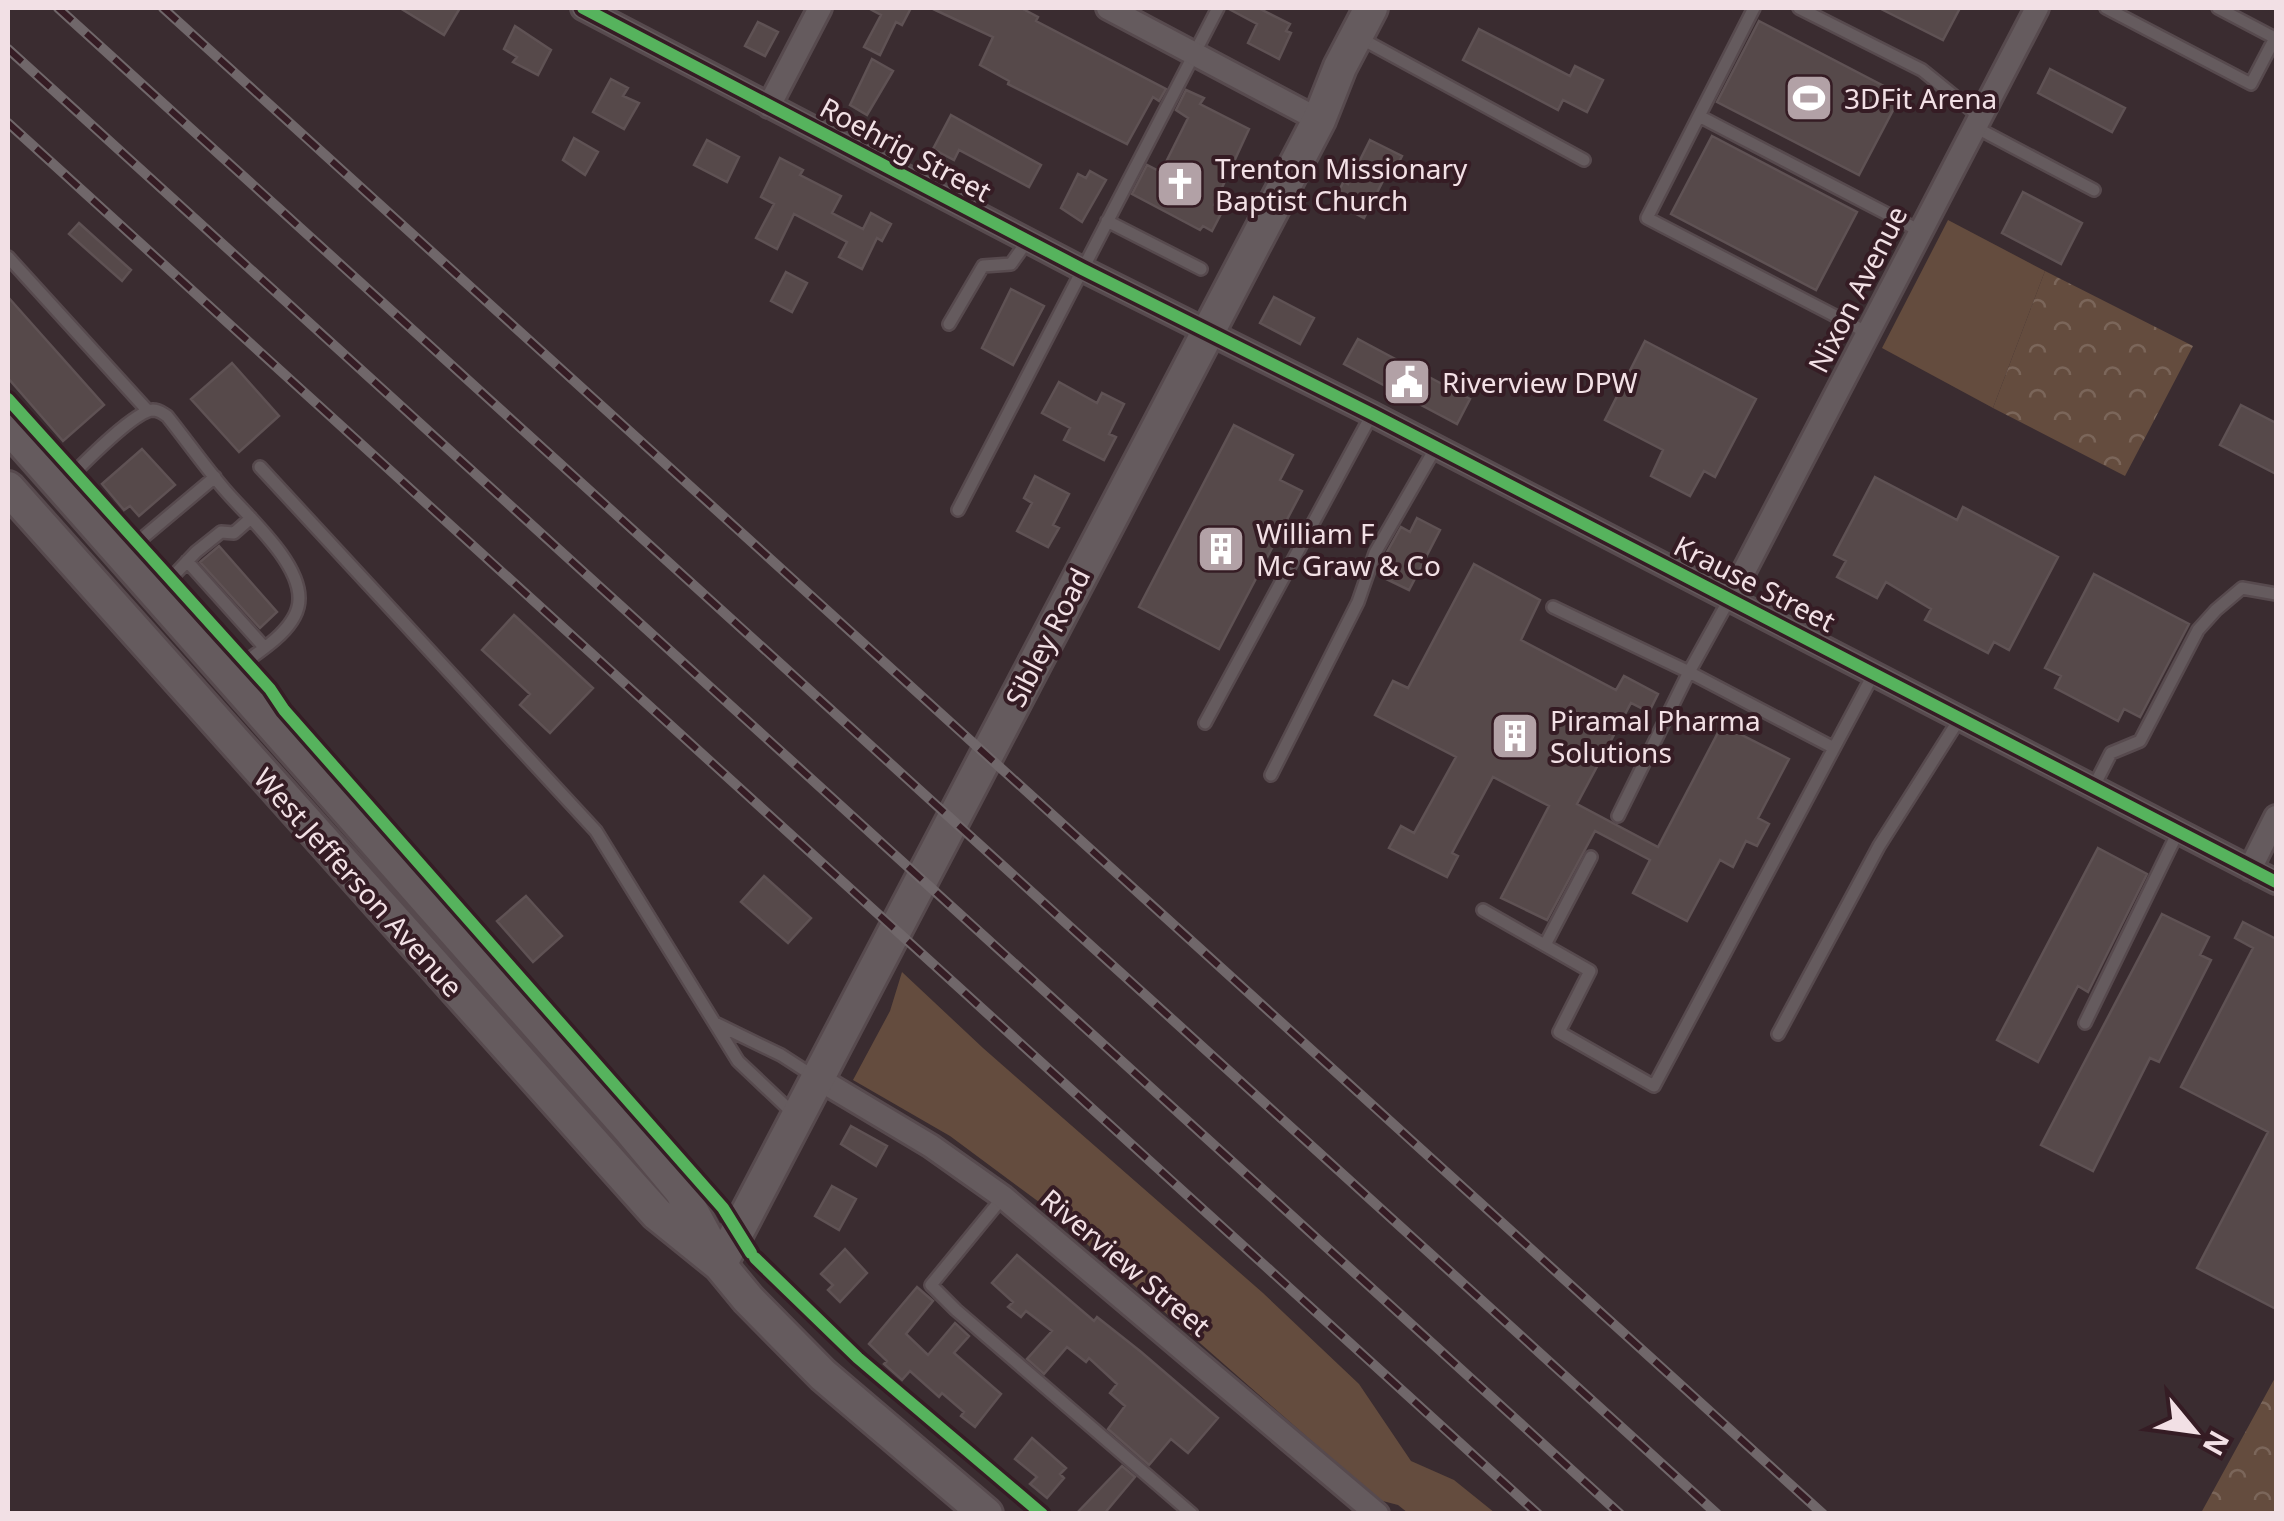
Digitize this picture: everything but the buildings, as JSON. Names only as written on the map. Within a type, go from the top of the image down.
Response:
[{"type":"main road","name":"Sibley Road","points":[[720,1265],[1318,120],[1364,22]]},
{"type":"main road","name":"West Jefferson Avenue","points":[[8,426],[681,1192],[720,1265]]},
{"type":"main road","name":"West Jefferson Avenue","points":[[8,488],[658,1214],[720,1265],[822,1375],[986,1514]]},
{"type":"main road","points":[[182,682],[220,665]]},
{"type":"main road","points":[[436,968],[465,945]]},
{"type":"street","name":"Roehrig Street","points":[[583,8],[1082,269],[1209,330]]},
{"type":"street","points":[[769,106],[820,8]]},
{"type":"street","points":[[1108,8],[1318,120]]},
{"type":"street","name":"Nixon Avenue","points":[[1730,598],[2037,8]]},
{"type":"street","name":"Krause Street","points":[[1209,330],[2276,882]]},
{"type":"street","points":[[2250,868],[2276,817]]},
{"type":"street","name":"Riverview Street","points":[[818,1079],[931,1146],[1003,1197],[1377,1514]]},
{"type":"street","points":[[1337,1514],[1353,1494]]},
{"type":"lane","points":[[958,510],[1218,8]]},
{"type":"lane","points":[[1754,8],[1647,218],[1868,333]]},
{"type":"lane","points":[[1800,8],[1922,70],[1977,122],[2094,190]]},
{"type":"lane","points":[[2106,8],[2251,84],[2275,38],[2218,8]]},
{"type":"lane","points":[[1364,22],[1584,160]]},
{"type":"lane","points":[[1699,116],[1920,232]]},
{"type":"lane","points":[[1107,220],[1201,270]]},
{"type":"lane","points":[[949,324],[983,266],[1012,264],[1028,240]]},
{"type":"lane","points":[[8,256],[148,410]]},
{"type":"lane","points":[[61,486],[110,438],[148,410],[167,416],[290,568],[300,600],[280,634],[264,647],[220,665]]},
{"type":"lane","points":[[1205,723],[1372,414]]},
{"type":"lane","points":[[1270,775],[1358,602],[1375,554],[1436,447]]},
{"type":"lane","points":[[260,466],[596,830],[738,1061],[798,1118]]},
{"type":"lane","points":[[122,555],[215,476]]},
{"type":"lane","points":[[157,594],[221,532],[234,533],[251,518]]},
{"type":"lane","points":[[188,561],[264,647]]},
{"type":"lane","points":[[2093,788],[2111,753],[2140,741],[2198,630],[2216,610],[2242,588],[2276,594]]},
{"type":"lane","points":[[1618,816],[1730,598]]},
{"type":"lane","points":[[1553,606],[1834,748]]},
{"type":"lane","points":[[1483,910],[1590,971],[1560,1032],[1654,1086],[1874,673]]},
{"type":"lane","points":[[1778,1034],[1879,846],[1960,718]]},
{"type":"lane","points":[[2085,1023],[2178,832]]},
{"type":"lane","points":[[1545,944],[1591,857]]},
{"type":"lane","points":[[716,1024],[782,1056],[818,1079]]},
{"type":"lane","points":[[1003,1197],[931,1285],[1192,1514]]},
{"type":"green space","points":[[1948,220],[2045,271],[1993,408],[1882,348]]},
{"type":"green space","points":[[2045,271],[2193,346],[2125,476],[1993,408]]},
{"type":"green space","points":[[902,972],[1263,1293],[1359,1384],[1411,1461],[1454,1480],[1495,1513],[1408,1513],[1398,1505],[1379,1500],[1039,1202],[950,1136],[853,1080],[890,1011]]},
{"type":"green space","points":[[2276,1376],[2276,1513],[2201,1513]]},
{"type":"railway","points":[[58,8],[1717,1514]]},
{"type":"railway","points":[[163,8],[1823,1514]]},
{"type":"railway","points":[[8,49],[1620,1514]]},
{"type":"railway","points":[[8,123],[1538,1514]]},
{"type":"cycle path","points":[[583,8],[1082,269],[1372,414],[2276,882]]},
{"type":"cycle path","points":[[8,399],[270,689],[284,710],[723,1208],[751,1253]]},
{"type":"cycle path","points":[[755,1258],[858,1358],[1042,1514]]},
{"type":"place","name":"3DFit Arena","points":[[1809,98]]},
{"type":"place","name":"Trenton Missionary Baptist Church","points":[[1180,184]]},
{"type":"place","name":"Riverview DPW","points":[[1407,382]]},
{"type":"place","name":"William F Mc Graw & Co","points":[[1221,549]]},
{"type":"place","name":"Piramal Pharma Solutions","points":[[1515,736]]}]
